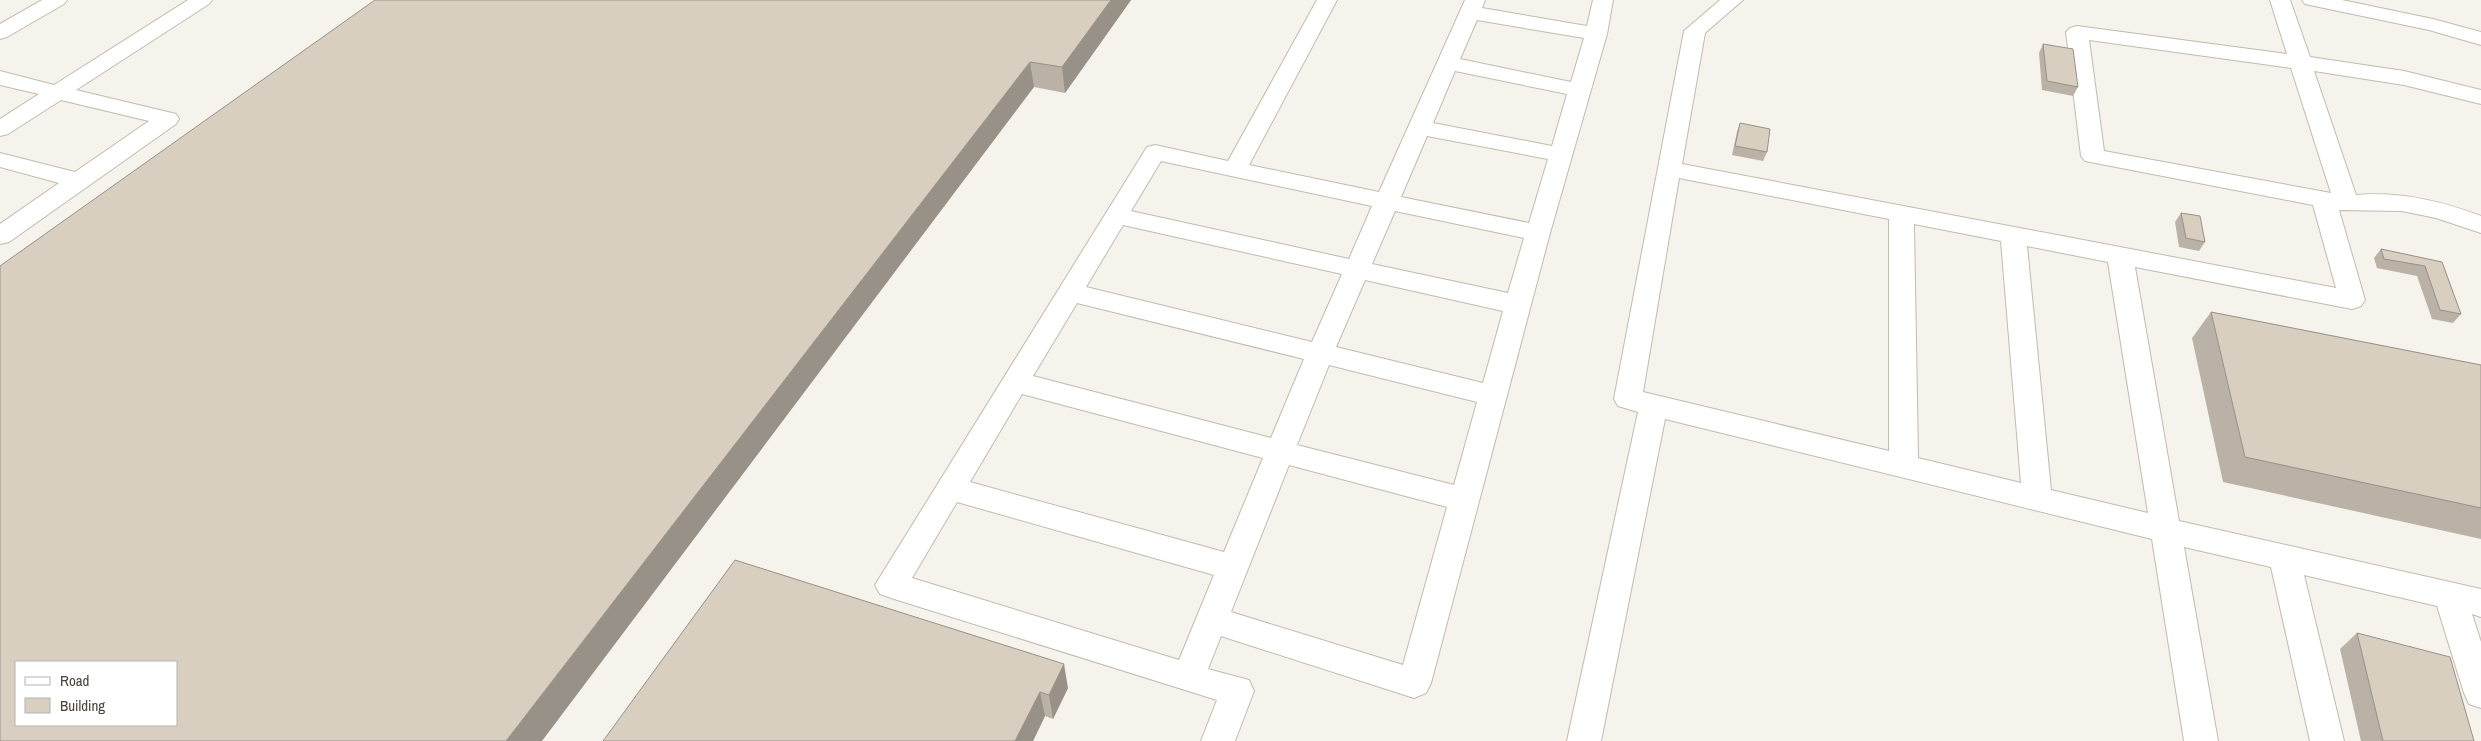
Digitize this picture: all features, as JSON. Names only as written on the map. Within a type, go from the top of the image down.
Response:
[{"type":"street","points":[[0,34],[57,0]]},
{"type":"street","points":[[0,129],[202,0]]},
{"type":"street","points":[[1235,170],[1327,0]]},
{"type":"street","points":[[1214,620],[1414,683],[1538,233],[1596,34],[1603,0]]},
{"type":"street","points":[[1733,0],[1695,31],[1628,399],[2166,530],[2481,603]]},
{"type":"street","points":[[1670,169],[2352,300],[2335,202],[2300,62],[2280,0]]},
{"type":"street","points":[[2312,0],[2433,25],[2481,39]]},
{"type":"street","points":[[1188,678],[1214,620],[1279,451],[1472,6],[1596,34]]},
{"type":"street","points":[[2481,97],[2404,78],[2077,32],[2094,156],[2335,202],[2380,201],[2439,211],[2481,225]]},
{"type":"street","points":[[1447,63],[1580,90]]},
{"type":"street","points":[[0,78],[168,119],[0,236]]},
{"type":"street","points":[[1419,127],[1562,155]]},
{"type":"street","points":[[1218,741],[1237,691],[1188,678],[890,585],[1155,152],[1538,233]]},
{"type":"street","points":[[0,160],[79,181]]},
{"type":"street","points":[[1901,213],[1904,466]]},
{"type":"street","points":[[1117,216],[1519,305]]},
{"type":"street","points":[[2013,235],[2036,498]]},
{"type":"street","points":[[2120,256],[2201,741]]},
{"type":"street","points":[[1070,292],[1494,396]]},
{"type":"street","points":[[1015,382],[1465,500]]},
{"type":"street","points":[[1584,741],[1654,405]]},
{"type":"street","points":[[950,488],[1234,568]]},
{"type":"street","points":[[2284,557],[2327,741]]},
{"type":"street","points":[[2450,596],[2481,693]]},
{"type":"building","points":[[375,0],[1111,0],[1062,67],[1030,62],[506,741],[0,741],[0,266]]},
{"type":"building","points":[[2043,44],[2073,49],[2078,87],[2047,81]]},
{"type":"building","points":[[1740,123],[1770,129],[1767,152],[1735,146]]},
{"type":"building","points":[[2181,213],[2200,216],[2205,242],[2186,238]]},
{"type":"building","points":[[2381,249],[2442,262],[2461,314],[2440,310],[2425,266],[2384,259]]},
{"type":"building","points":[[2211,312],[2481,365],[2481,508],[2245,457]]},
{"type":"building","points":[[735,560],[1064,664],[1049,695],[1040,692],[1015,741],[603,741]]},
{"type":"building","points":[[2357,633],[2450,657],[2474,741],[2383,741]]}]
